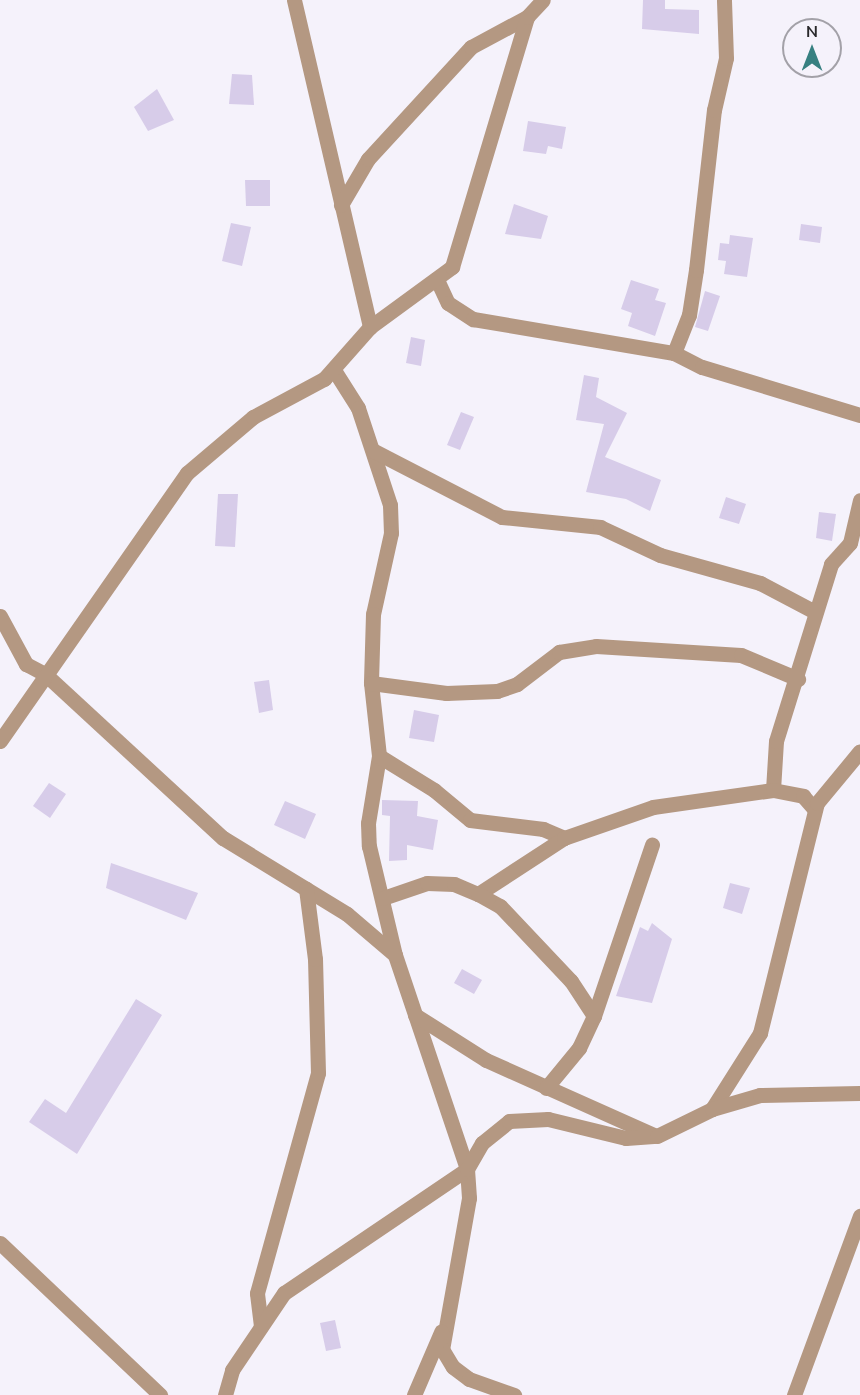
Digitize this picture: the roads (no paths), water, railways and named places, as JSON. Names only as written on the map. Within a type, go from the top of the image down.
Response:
[{"type":"street","points":[[294,0],[370,327]]},
{"type":"street","points":[[674,353],[689,315],[696,270],[714,111],[726,58],[724,0]]},
{"type":"street","points":[[341,205],[368,159],[471,47],[527,17],[542,2]]},
{"type":"street","points":[[0,741],[188,473],[254,417],[334,370],[370,327],[438,282],[452,267],[464,238],[527,17]]},
{"type":"street","points":[[438,282],[448,303],[473,319],[674,353],[702,367],[860,415]]},
{"type":"street","points":[[334,370],[358,408],[374,450],[390,505],[391,533],[374,614],[371,683],[379,756],[368,823],[395,955],[467,1169],[469,1198],[444,1327],[442,1349],[453,1367],[514,1395]]},
{"type":"street","points":[[374,450],[502,517],[600,526],[660,555],[760,583],[815,612]]},
{"type":"street","points":[[773,790],[776,741],[798,679],[815,612],[831,564],[850,543],[860,500]]},
{"type":"street","points":[[0,616],[26,664],[45,674],[223,838],[347,914],[395,955]]},
{"type":"street","points":[[371,683],[446,693],[497,691],[517,684],[559,652],[596,646],[741,655],[798,679]]},
{"type":"street","points":[[712,1109],[760,1033],[815,810],[860,751]]},
{"type":"street","points":[[379,756],[434,790],[470,820],[543,829],[564,838]]},
{"type":"street","points":[[478,894],[564,838],[662,805],[773,790],[803,795],[815,810]]},
{"type":"street","points":[[546,1088],[579,1048],[594,1016],[652,845]]},
{"type":"street","points":[[383,898],[427,883],[453,884],[500,906],[571,981],[594,1016]]},
{"type":"street","points":[[261,1326],[257,1293],[318,1073],[315,959],[306,889]]},
{"type":"street","points":[[415,1015],[486,1060],[657,1136]]},
{"type":"street","points":[[225,1395],[232,1370],[284,1293],[467,1169],[498,1127],[526,1116],[607,1136],[657,1136],[712,1109],[788,1092],[860,1093]]},
{"type":"street","points":[[794,1395],[860,1216]]},
{"type":"street","points":[[0,1243],[160,1395]]},
{"type":"street","points":[[414,1395],[444,1327]]}]
